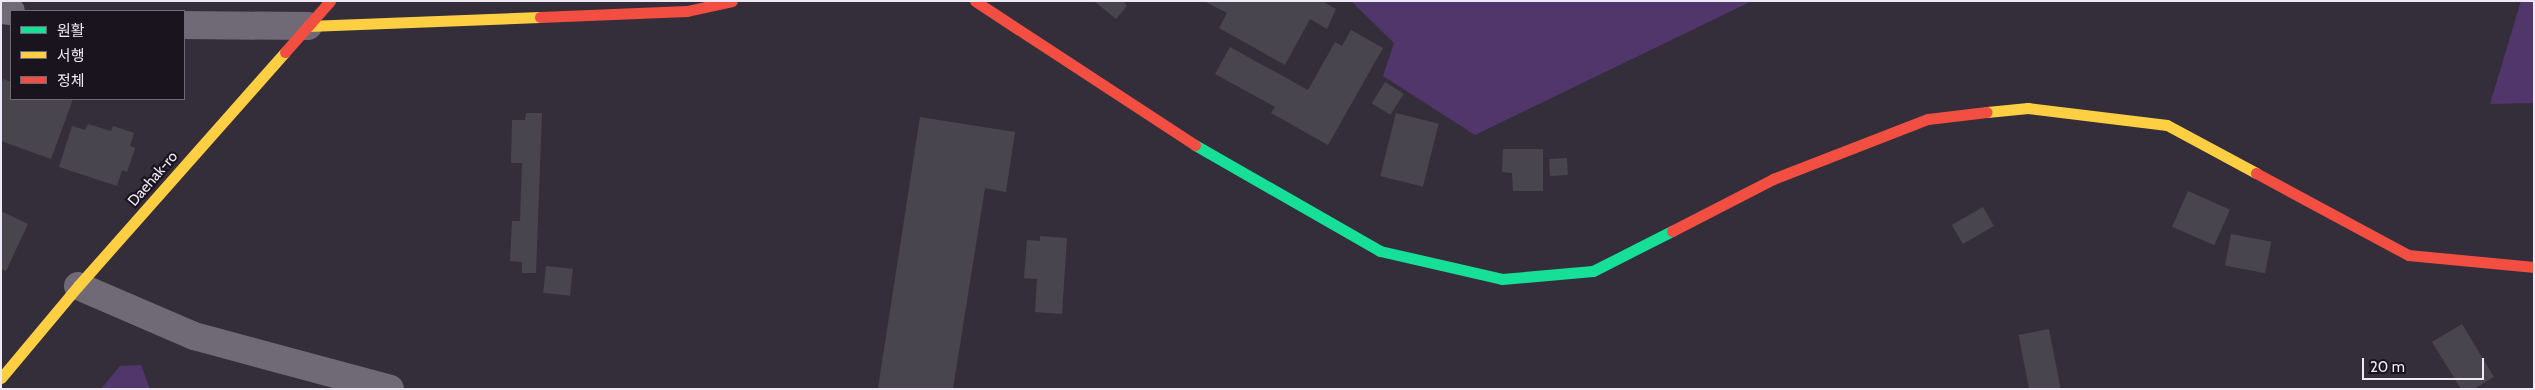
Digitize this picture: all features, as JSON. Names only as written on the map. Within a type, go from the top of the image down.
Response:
[{"type":"street","name":"Daehak-ro","points":[[1,378],[78,286],[330,1]]},
{"type":"street","points":[[185,25],[308,26],[688,11],[732,1]]},
{"type":"street","points":[[975,1],[1175,134],[1380,251],[1502,279],[1593,271],[1773,179],[1928,119],[2028,108],[2167,125],[2408,256],[2534,267]]},
{"type":"street","points":[[78,286],[194,336],[390,389]]},
{"type":"shaded area","points":[[1351,1],[1752,1],[1475,135],[1383,76],[1394,43]]},
{"type":"shaded area","points":[[2521,1],[2534,1],[2534,103],[2490,104]]},
{"type":"shaded area","points":[[141,365],[150,389],[101,389],[120,366]]},
{"type":"building","points":[[1094,1],[1123,1],[1127,6],[1116,19]]},
{"type":"building","points":[[1204,1],[1322,1],[1336,9],[1327,29],[1310,19],[1285,65],[1219,28],[1227,13]]},
{"type":"building","points":[[1351,30],[1383,48],[1328,145],[1271,113],[1275,107],[1215,74],[1230,47],[1308,90],[1335,42],[1342,46]]},
{"type":"building","points":[[3,79],[10,82],[10,100],[73,100],[51,159],[1,141],[1,85]]},
{"type":"building","points":[[1385,82],[1404,94],[1390,115],[1372,103]]},
{"type":"building","points":[[526,113],[542,113],[536,273],[522,273],[522,262],[510,261],[512,221],[520,221],[522,163],[511,163],[512,120],[525,120]]},
{"type":"building","points":[[1396,113],[1439,124],[1423,187],[1380,176]]},
{"type":"building","points":[[920,117],[1015,132],[1006,192],[985,188],[953,389],[883,389],[878,388]]},
{"type":"building","points":[[88,124],[111,131],[113,126],[134,133],[130,146],[135,148],[127,172],[122,170],[117,186],[59,167],[72,126],[85,130]]},
{"type":"building","points":[[1503,149],[1543,149],[1543,191],[1513,191],[1512,173],[1502,172]]},
{"type":"building","points":[[1567,158],[1568,175],[1550,176],[1549,159]]},
{"type":"building","points":[[2188,191],[2230,210],[2214,245],[2172,227]]},
{"type":"building","points":[[1983,207],[1994,226],[1963,244],[1952,225]]},
{"type":"building","points":[[1,211],[28,224],[6,271],[1,269]]},
{"type":"building","points":[[2231,234],[2271,242],[2265,273],[2225,265]]},
{"type":"building","points":[[1040,236],[1067,238],[1062,314],[1035,312],[1037,279],[1024,278],[1027,240],[1040,241]]},
{"type":"building","points":[[546,266],[573,269],[570,296],[543,293]]},
{"type":"building","points":[[2462,324],[2494,377],[2474,389],[2461,389],[2432,342]]},
{"type":"building","points":[[2049,329],[2061,389],[2029,389],[2019,335]]},
{"type":"traffic: fast","points":[[1195,145],[1380,251],[1502,279],[1593,271],[1672,231]]},
{"type":"traffic: slow","points":[[308,26],[540,17]]},
{"type":"traffic: slow","points":[[1,378],[78,286],[285,52]]},
{"type":"traffic: slow","points":[[1987,112],[2028,108],[2167,125],[2256,173]]},
{"type":"traffic: jam","points":[[285,52],[330,1]]},
{"type":"traffic: jam","points":[[540,17],[687,11],[732,1]]},
{"type":"traffic: jam","points":[[975,1],[1195,145]]},
{"type":"traffic: jam","points":[[1672,231],[1773,179],[1928,119],[1987,112]]},
{"type":"traffic: jam","points":[[2256,173],[2408,255],[2534,267]]}]
